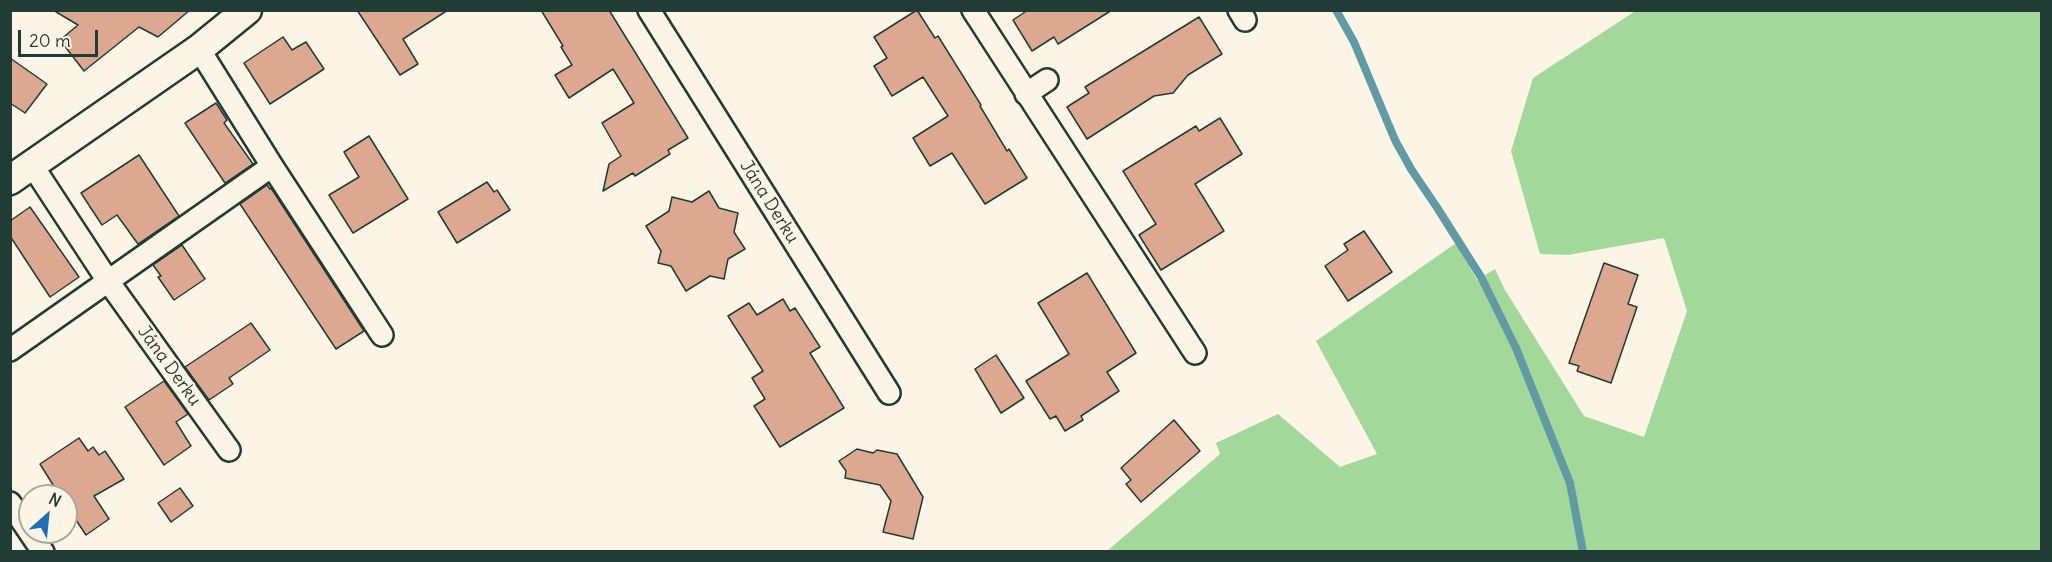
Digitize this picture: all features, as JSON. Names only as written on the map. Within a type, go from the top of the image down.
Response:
[{"type":"street","name":"Jána Derku","points":[[230,450],[108,281],[21,172],[199,49],[247,10]]},
{"type":"street","name":"Jána Derku","points":[[649,10],[889,393]]},
{"type":"street","points":[[974,10],[1195,354]]},
{"type":"street","points":[[199,49],[382,335]]},
{"type":"street","points":[[1026,94],[1047,80]]},
{"type":"street","points":[[10,350],[272,166]]},
{"type":"street","points":[[10,503],[43,552]]},
{"type":"green space","points":[[1637,10],[2041,11],[2041,551],[1107,551],[1220,454],[1216,443],[1278,414],[1340,467],[1377,454],[1316,341],[1456,243],[1477,280],[1495,269],[1505,290],[1584,416],[1644,437],[1687,311],[1664,238],[1568,255],[1540,254],[1511,151],[1533,78]]},
{"type":"building","points":[[53,10],[190,10],[158,37],[139,27],[84,71],[60,40],[78,25]]},
{"type":"building","points":[[357,10],[448,10],[403,39],[418,64],[400,75]]},
{"type":"building","points":[[541,10],[609,10],[688,138],[668,150],[670,154],[635,176],[633,173],[603,191],[609,164],[621,156],[602,123],[634,103],[613,69],[569,98],[555,75],[572,65]]},
{"type":"building","points":[[917,10],[935,38],[938,36],[1007,151],[1009,149],[1027,178],[985,204],[952,153],[930,166],[913,138],[948,116],[923,77],[892,96],[874,66],[887,58],[874,37]]},
{"type":"building","points":[[1028,10],[1112,10],[1058,44],[1054,37],[1032,51],[1013,20]]},
{"type":"building","points":[[1199,17],[1222,54],[1188,75],[1173,93],[1154,96],[1087,139],[1067,107],[1089,93],[1085,87]]},
{"type":"building","points":[[283,37],[292,50],[306,42],[324,69],[270,104],[244,63]]},
{"type":"building","points":[[10,58],[47,84],[25,113],[10,103]]},
{"type":"building","points":[[216,103],[227,120],[224,123],[253,164],[225,183],[185,123]]},
{"type":"building","points":[[1220,118],[1242,154],[1195,184],[1224,231],[1161,270],[1139,235],[1156,224],[1123,171],[1196,126],[1199,131]]},
{"type":"building","points":[[369,136],[408,199],[353,233],[329,195],[359,177],[344,152]]},
{"type":"building","points":[[139,155],[179,216],[138,244],[117,215],[102,225],[81,193]]},
{"type":"building","points":[[487,182],[494,192],[497,190],[510,210],[457,243],[438,212]]},
{"type":"building","points":[[267,185],[364,331],[336,349],[240,204]]},
{"type":"building","points":[[709,191],[719,208],[738,213],[734,232],[745,249],[728,259],[724,279],[710,276],[686,291],[671,266],[658,263],[661,251],[646,226],[669,211],[672,197],[692,202]]},
{"type":"building","points":[[30,207],[79,277],[50,297],[10,236],[10,221]]},
{"type":"building","points":[[1364,231],[1392,272],[1348,301],[1325,266],[1348,250],[1344,244]]},
{"type":"building","points":[[182,245],[205,279],[174,300],[158,277],[161,276],[153,265]]},
{"type":"building","points":[[1604,263],[1638,275],[1628,304],[1637,307],[1611,383],[1577,371],[1579,366],[1569,363]]},
{"type":"building","points":[[1087,273],[1136,353],[1107,372],[1119,391],[1081,416],[1083,420],[1065,431],[1056,416],[1050,419],[1026,381],[1069,354],[1038,303]]},
{"type":"building","points":[[783,299],[790,311],[795,308],[820,347],[810,353],[844,408],[780,447],[754,406],[765,399],[752,378],[763,371],[728,316],[749,303],[757,315]]},
{"type":"building","points":[[251,323],[270,350],[229,378],[233,384],[209,400],[185,367]]},
{"type":"building","points":[[996,355],[1024,398],[1001,413],[975,369]]},
{"type":"building","points":[[164,381],[188,414],[176,422],[191,446],[164,465],[125,407]]},
{"type":"building","points":[[1174,420],[1200,451],[1141,502],[1126,484],[1131,480],[1121,468]]},
{"type":"building","points":[[79,438],[88,451],[93,447],[99,455],[105,451],[124,479],[94,496],[109,519],[86,535],[78,523],[78,484],[52,484],[40,464]]},
{"type":"building","points":[[857,449],[873,453],[877,450],[897,454],[923,497],[913,539],[883,532],[891,501],[880,485],[845,478],[846,471],[839,461]]},
{"type":"building","points":[[180,488],[193,506],[171,522],[158,503]]},
{"type":"waterway","points":[[1336,10],[1354,42],[1395,140],[1411,169],[1481,277],[1516,348],[1570,483],[1583,552]]}]
